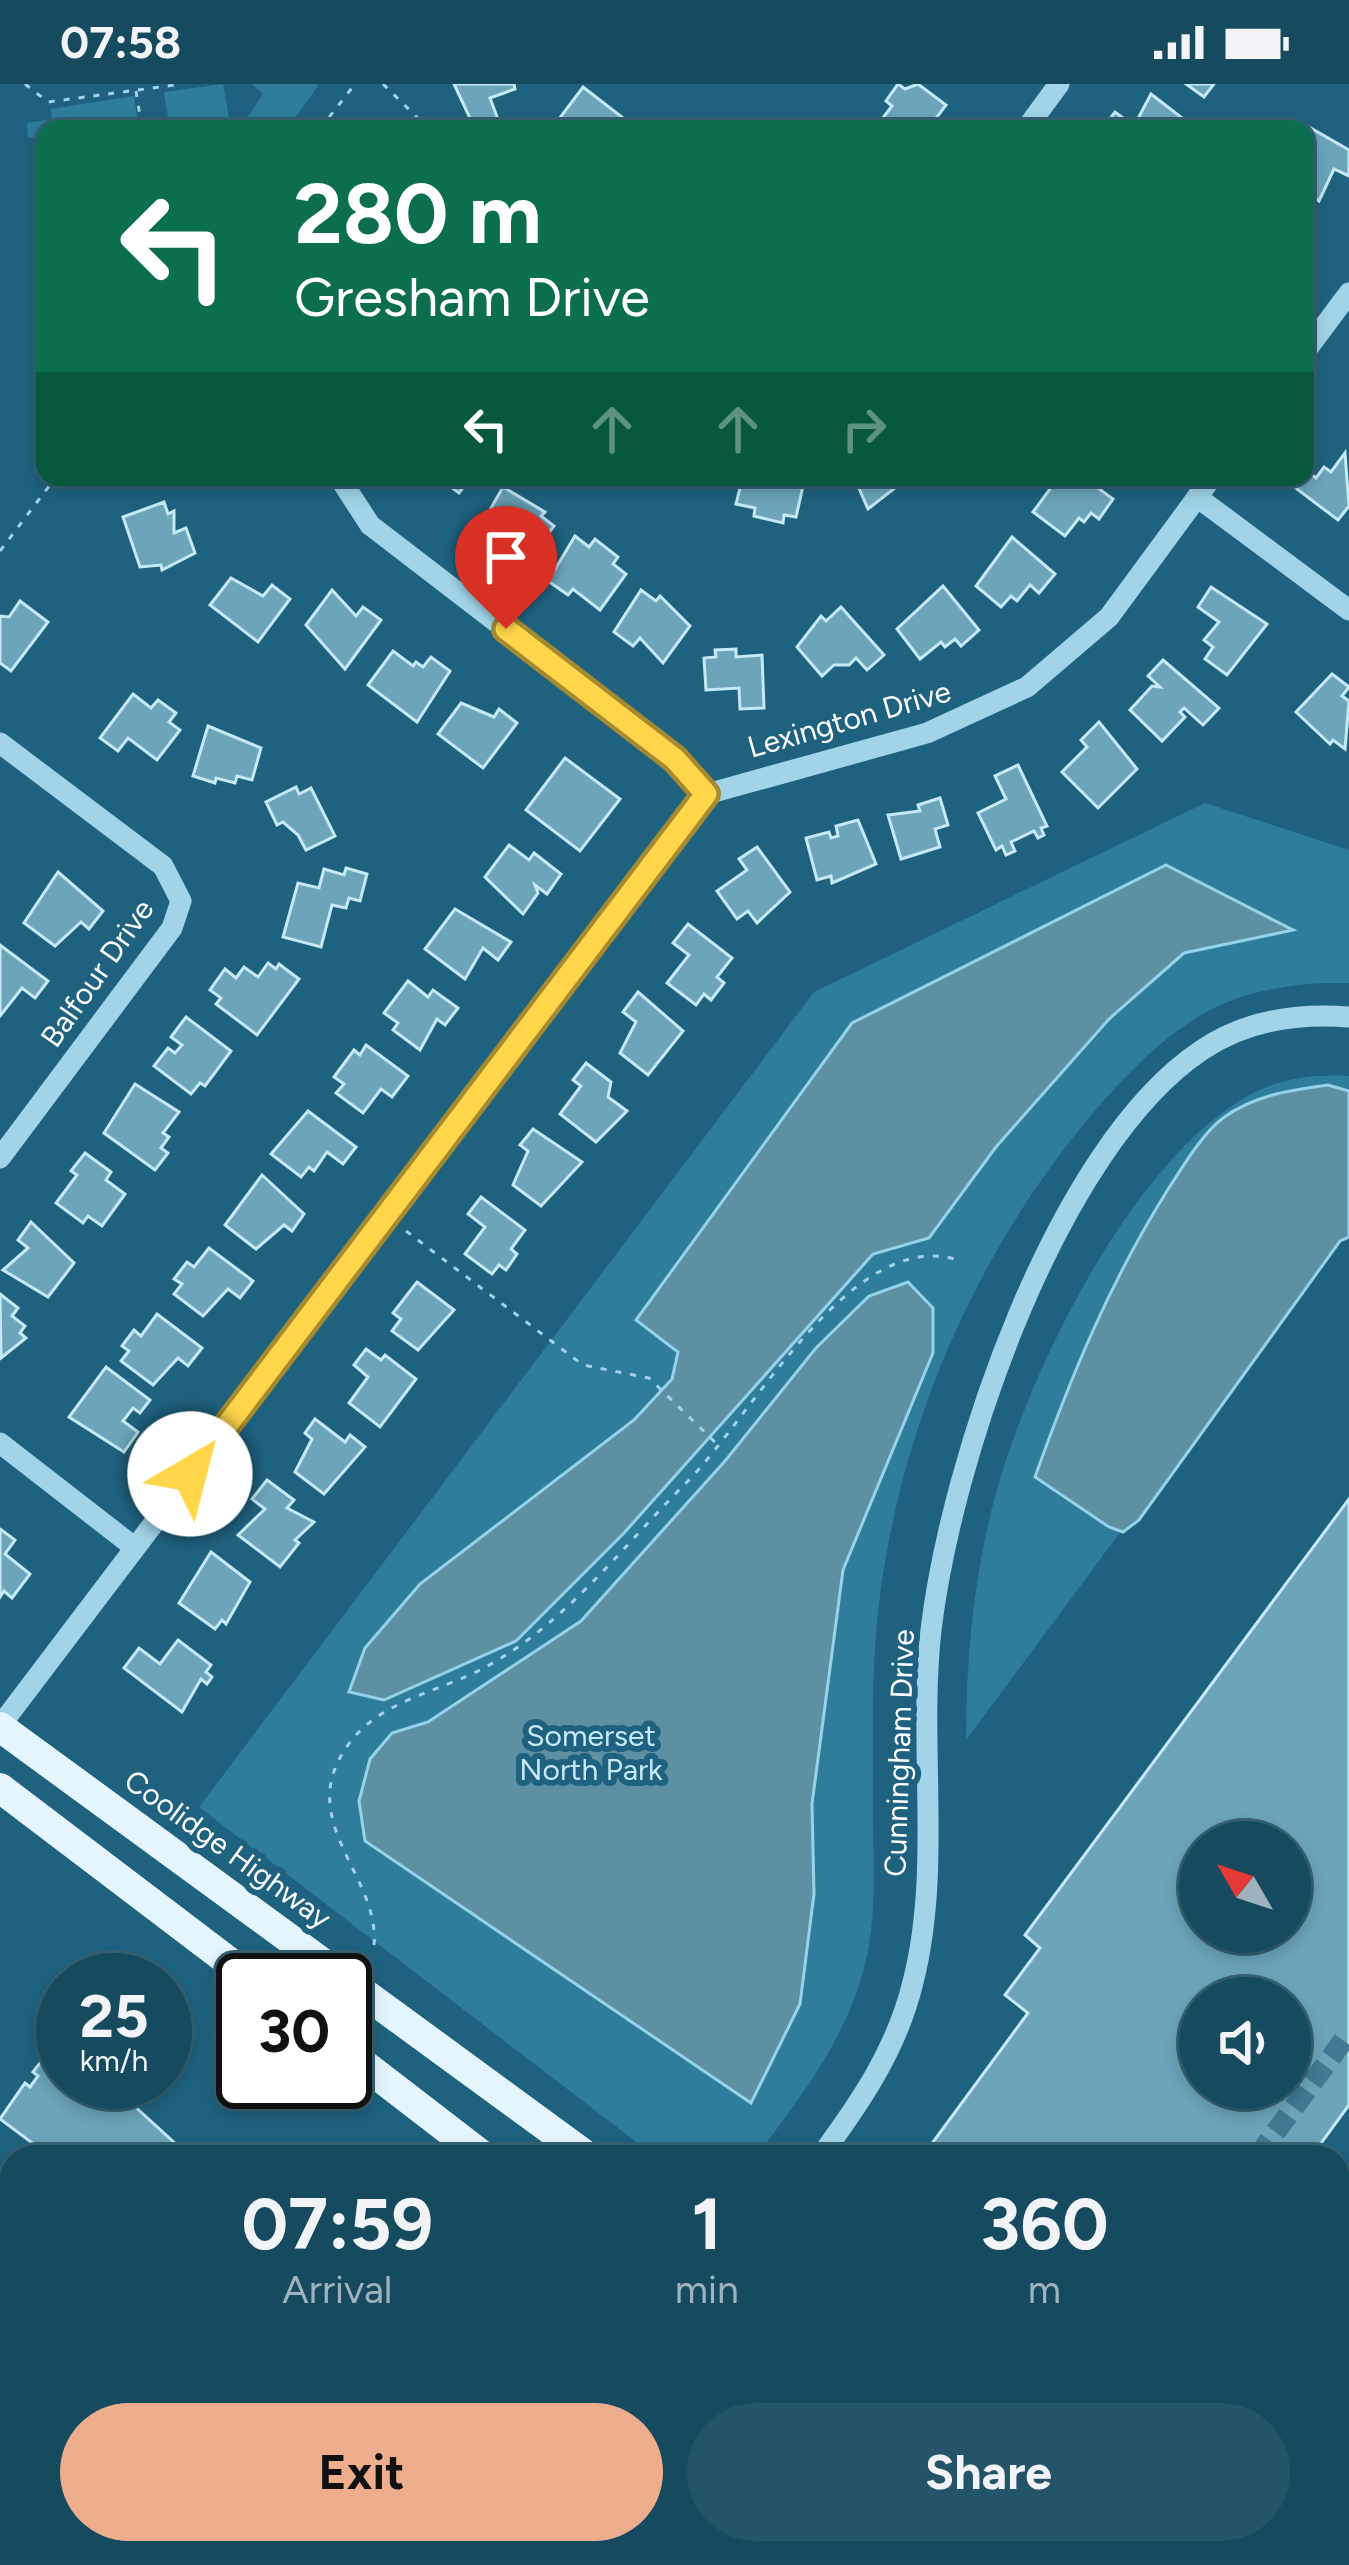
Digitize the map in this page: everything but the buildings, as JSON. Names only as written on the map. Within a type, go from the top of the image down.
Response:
[{"type":"main road","name":"Coolidge Highway","points":[[0,1727],[572,2145]]},
{"type":"main road","points":[[2,1789],[32,1787],[48,1762]]},
{"type":"main road","points":[[2,1789],[217,1953]]},
{"type":"main road","points":[[104,1867],[121,1838],[151,1837]]},
{"type":"main road","points":[[372,2071],[468,2145]]},
{"type":"street","points":[[1033,120],[1059,84]]},
{"type":"street","points":[[1314,340],[1349,292]]},
{"type":"street","points":[[0,1727],[706,794],[675,759],[370,525],[343,486]]},
{"type":"street","name":"Lexington Drive","points":[[706,794],[927,733],[1027,687],[1108,617],[1206,486]]},
{"type":"street","points":[[1198,497],[1349,610]]},
{"type":"street","name":"Balfour Drive","points":[[0,743],[163,866],[181,901],[172,928],[0,1157]]},
{"type":"street","name":"Cunningham Drive","points":[[828,2145],[885,2060],[913,1984],[923,1929],[925,1712],[936,1594],[971,1445],[1020,1312],[1087,1184],[1157,1086],[1205,1047],[1237,1031],[1297,1016],[1349,1017]]},
{"type":"street","points":[[0,1443],[134,1547]]},
{"type":"path","points":[[25,84],[48,101],[182,84]]},
{"type":"path","points":[[327,120],[355,84]]},
{"type":"path","points":[[383,84],[420,120]]},
{"type":"path","points":[[136,91],[141,120]]},
{"type":"path","points":[[0,551],[49,486]]},
{"type":"path","points":[[406,1231],[583,1365],[640,1373],[718,1446]]},
{"type":"path","points":[[374,1945],[375,1918],[330,1813],[330,1782],[351,1740],[382,1712],[476,1672],[536,1635],[718,1446],[798,1346],[857,1287],[903,1257],[928,1253],[958,1260]]},
{"type":"green space","points":[[223,84],[229,120],[169,120],[164,92]]},
{"type":"green space","points":[[252,84],[318,86],[293,120],[246,120],[263,94]]},
{"type":"green space","points":[[134,96],[138,120],[46,120],[52,119],[51,109]]},
{"type":"green space","points":[[36,122],[36,137],[28,138],[27,123]]},
{"type":"green space","name":"Somerset North Park","points":[[1205,803],[1349,850],[1349,983],[1301,985],[1225,1003],[1145,1057],[1062,1152],[1023,1208],[957,1327],[931,1390],[893,1521],[875,1647],[874,1876],[869,1943],[848,2015],[822,2064],[765,2145],[640,2145],[199,1807],[814,992]]},
{"type":"green space","points":[[1349,1076],[1349,1224],[966,1740],[972,1622],[993,1504],[1030,1395],[1089,1275],[1165,1167],[1207,1125],[1274,1084]]},
{"type":"shaded area","points":[[1166,865],[1293,930],[1184,953],[1109,1019],[996,1147],[929,1238],[873,1254],[624,1533],[516,1641],[384,1700],[349,1692],[365,1648],[420,1584],[634,1420],[672,1379],[678,1352],[636,1320],[852,1023]]},
{"type":"shaded area","points":[[1328,1085],[1349,1091],[1349,1237],[1340,1241],[1139,1520],[1123,1532],[1109,1527],[1035,1477],[1110,1295],[1167,1191],[1215,1125],[1260,1099]]},
{"type":"shaded area","points":[[908,1282],[933,1308],[933,1353],[843,1570],[812,1804],[814,1894],[800,2004],[751,2103],[365,1841],[359,1801],[370,1759],[392,1733],[428,1722],[581,1621],[725,1461],[816,1348],[869,1296]]},
{"type":"tunnel","points":[[1266,2145],[1349,2033]]},
{"type":"route","points":[[190,1474],[706,794],[675,759],[506,629]]}]
